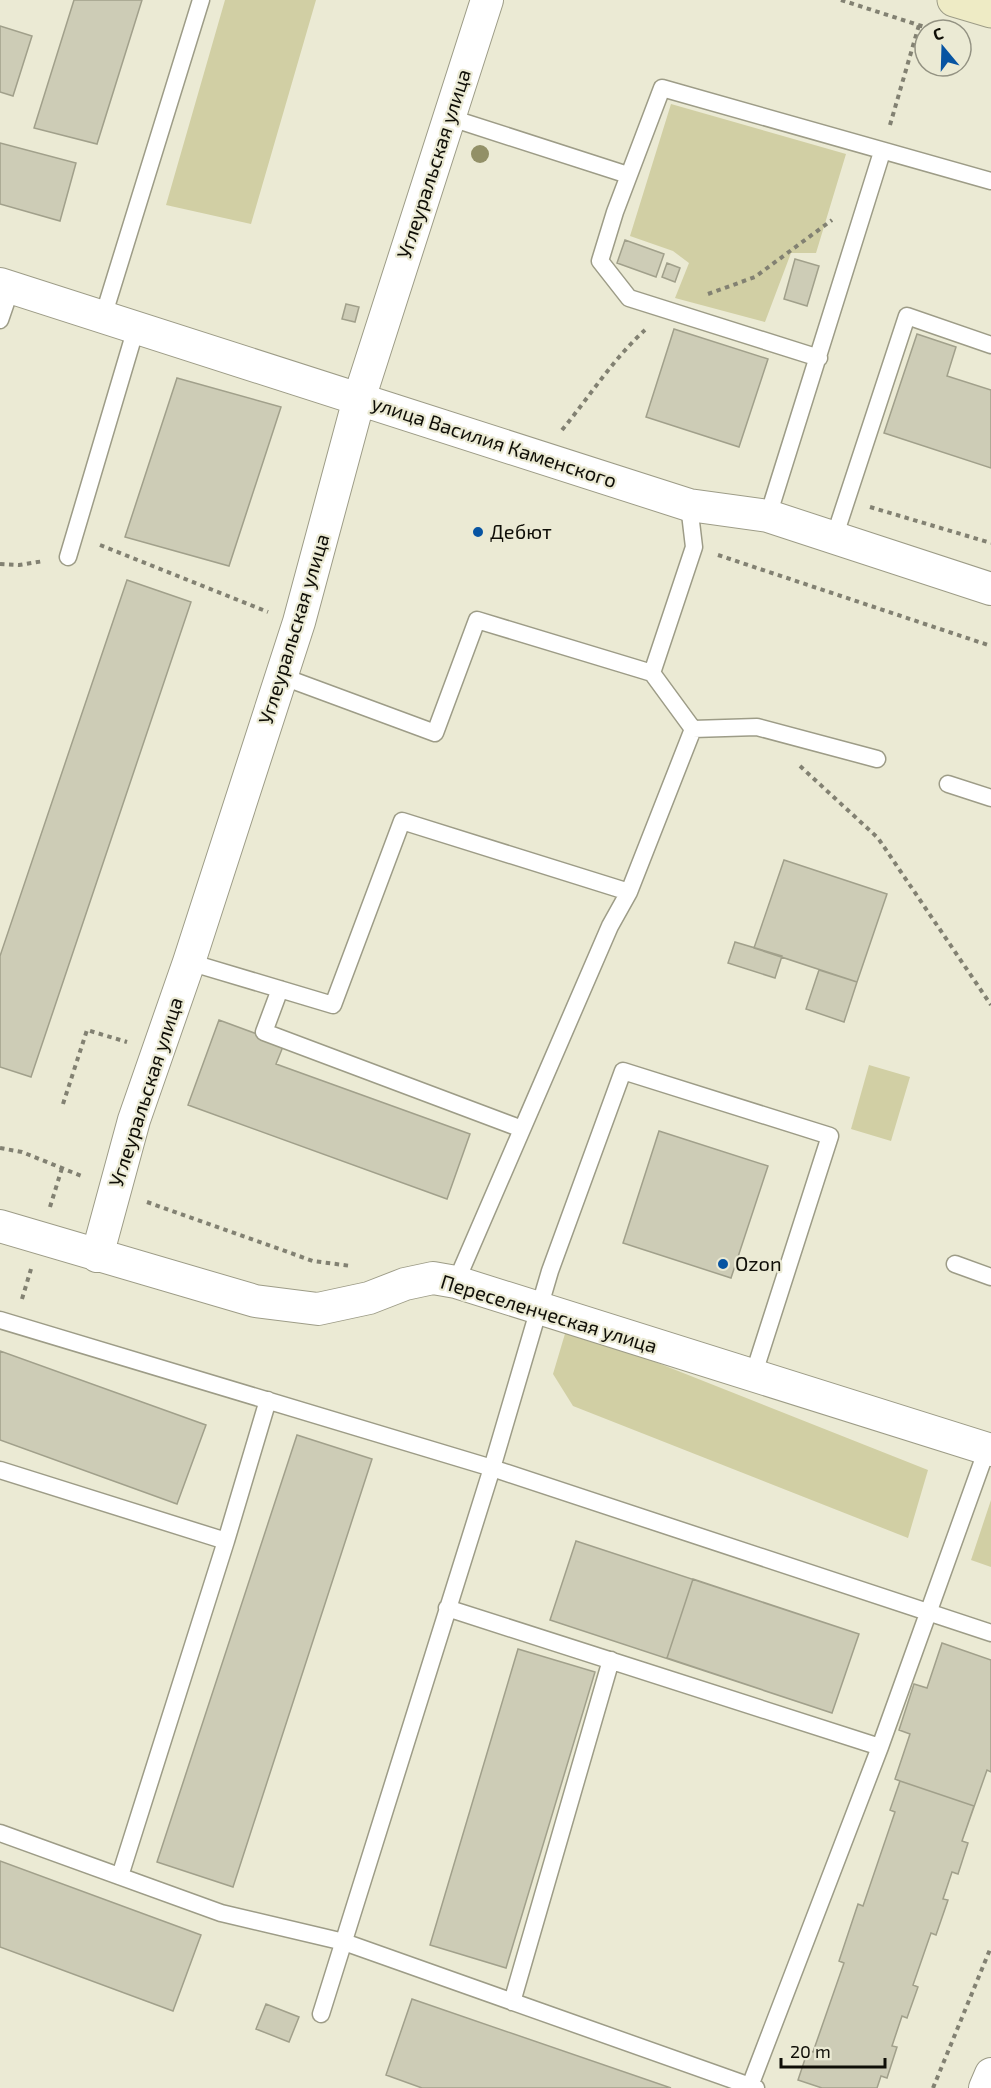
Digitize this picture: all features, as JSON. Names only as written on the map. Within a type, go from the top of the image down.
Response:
[{"type":"main road","points":[[954,0],[991,11]]},
{"type":"street","name":"Углеуральская улица","points":[[96,1256],[134,1120],[189,962],[299,622],[359,399],[487,0]]},
{"type":"street","name":"улица Василия Каменского","points":[[5,286],[689,505],[768,516],[991,589]]},
{"type":"street","name":"Переселенческая улица","points":[[0,1226],[255,1301],[318,1309],[369,1298],[405,1284],[433,1278],[456,1282],[989,1450]]},
{"type":"street","points":[[985,2088],[991,2074]]},
{"type":"lane","points":[[103,317],[201,0]]},
{"type":"lane","points":[[819,358],[629,298],[600,261],[628,175],[662,87],[882,152],[991,181]]},
{"type":"lane","points":[[448,117],[628,175]]},
{"type":"lane","points":[[768,516],[882,152]]},
{"type":"lane","points":[[0,320],[5,286]]},
{"type":"lane","points":[[834,538],[907,316],[991,345]]},
{"type":"lane","points":[[68,557],[136,328]]},
{"type":"lane","points":[[652,673],[694,547],[689,505]]},
{"type":"lane","points":[[281,676],[435,733],[477,620],[652,673],[693,729]]},
{"type":"lane","points":[[693,729],[757,727],[877,759]]},
{"type":"lane","points":[[456,1282],[609,926],[629,892],[693,729]]},
{"type":"lane","points":[[948,784],[991,798]]},
{"type":"lane","points":[[189,962],[333,1005],[402,822],[629,892]]},
{"type":"lane","points":[[280,989],[264,1032],[522,1129]]},
{"type":"lane","points":[[321,2014],[492,1468],[539,1309],[623,1071],[830,1136],[753,1377]]},
{"type":"lane","points":[[955,1264],[991,1277]]},
{"type":"lane","points":[[0,1320],[492,1468],[991,1633]]},
{"type":"lane","points":[[120,1876],[268,1401]]},
{"type":"lane","points":[[0,1833],[221,1913],[344,1942],[753,2087],[880,1747],[927,1611],[989,1450]]},
{"type":"lane","points":[[0,1470],[226,1541]]},
{"type":"lane","points":[[447,1608],[880,1747]]},
{"type":"lane","points":[[512,2002],[611,1660]]},
{"type":"path","points":[[841,0],[913,23]]},
{"type":"path","points":[[882,152],[913,46]]},
{"type":"path","points":[[847,500],[991,543]]},
{"type":"path","points":[[0,564],[19,565],[68,557],[102,544],[299,622]]},
{"type":"path","points":[[694,547],[991,646]]},
{"type":"path","points":[[757,727],[879,838],[991,1005]]},
{"type":"path","points":[[63,1104],[87,1030],[128,1042]]},
{"type":"path","points":[[933,2088],[991,1947]]},
{"type":"shaded area","points":[[225,0],[316,0],[251,224],[166,205]]},
{"type":"shaded area","points":[[671,104],[846,154],[816,253],[791,253],[765,322],[675,298],[689,263],[673,251],[630,236]]},
{"type":"shaded area","points":[[869,1065],[910,1077],[891,1141],[851,1129]]},
{"type":"shaded area","points":[[567,1327],[928,1470],[908,1538],[573,1406],[553,1374]]},
{"type":"shaded area","points":[[991,1500],[991,1567],[971,1560]]},
{"type":"building","points":[[74,0],[142,0],[97,144],[34,128]]},
{"type":"building","points":[[0,26],[32,36],[13,96],[0,92]]},
{"type":"building","points":[[0,143],[76,163],[60,221],[0,204]]},
{"type":"building","points":[[625,240],[664,254],[656,277],[617,263]]},
{"type":"building","points":[[795,259],[819,266],[807,306],[784,299]]},
{"type":"building","points":[[667,263],[680,268],[675,282],[662,277]]},
{"type":"building","points":[[346,304],[359,307],[355,322],[342,319]]},
{"type":"building","points":[[674,329],[768,359],[739,447],[646,417]]},
{"type":"building","points":[[917,334],[956,347],[947,376],[991,390],[991,468],[884,433]]},
{"type":"building","points":[[177,378],[281,407],[229,566],[125,537]]},
{"type":"building","points":[[127,580],[191,602],[31,1077],[0,1067],[0,956]]},
{"type":"building","points":[[784,860],[887,894],[857,982],[754,948]]},
{"type":"building","points":[[735,942],[782,956],[775,978],[728,963]]},
{"type":"building","points":[[819,970],[857,982],[844,1022],[806,1009]]},
{"type":"building","points":[[219,1020],[284,1044],[276,1064],[470,1134],[447,1199],[188,1105]]},
{"type":"building","points":[[659,1131],[768,1166],[731,1278],[623,1243]]},
{"type":"building","points":[[0,1351],[206,1425],[177,1504],[0,1440]]},
{"type":"building","points":[[297,1435],[372,1459],[233,1887],[157,1862]]},
{"type":"building","points":[[576,1541],[859,1634],[832,1713],[550,1620]]},
{"type":"building","points":[[693,1579],[859,1634],[832,1713],[667,1658]]},
{"type":"building","points":[[942,1643],[991,1660],[991,1772],[987,1770],[962,1841],[968,1843],[958,1874],[952,1872],[943,1899],[948,1900],[936,1935],[931,1933],[913,1985],[918,1987],[907,2018],[902,2016],[892,2046],[897,2047],[887,2078],[881,2076],[877,2088],[822,2088],[798,2080],[808,2050],[813,2052],[844,1963],[839,1961],[858,1904],[863,1906],[895,1812],[890,1810],[900,1781],[895,1779],[910,1734],[899,1730],[914,1684],[927,1688]]},
{"type":"building","points":[[518,1649],[595,1672],[506,1968],[430,1945]]},
{"type":"building","points":[[900,1781],[974,1806],[962,1841],[968,1843],[958,1874],[952,1872],[943,1899],[948,1900],[936,1935],[931,1933],[913,1985],[918,1987],[907,2018],[902,2016],[892,2046],[897,2047],[887,2078],[881,2076],[877,2088],[822,2088],[798,2080],[808,2050],[813,2052],[844,1963],[839,1961],[858,1904],[863,1906],[895,1812],[890,1810]]},
{"type":"building","points":[[0,1861],[201,1935],[173,2011],[0,1947]]},
{"type":"building","points":[[412,1999],[671,2088],[422,2088],[386,2075]]},
{"type":"building","points":[[266,2004],[299,2017],[289,2042],[256,2029]]},
{"type":"place","name":"Дебют","points":[[478,532]]},
{"type":"place","name":"Ozon","points":[[723,1264]]}]
